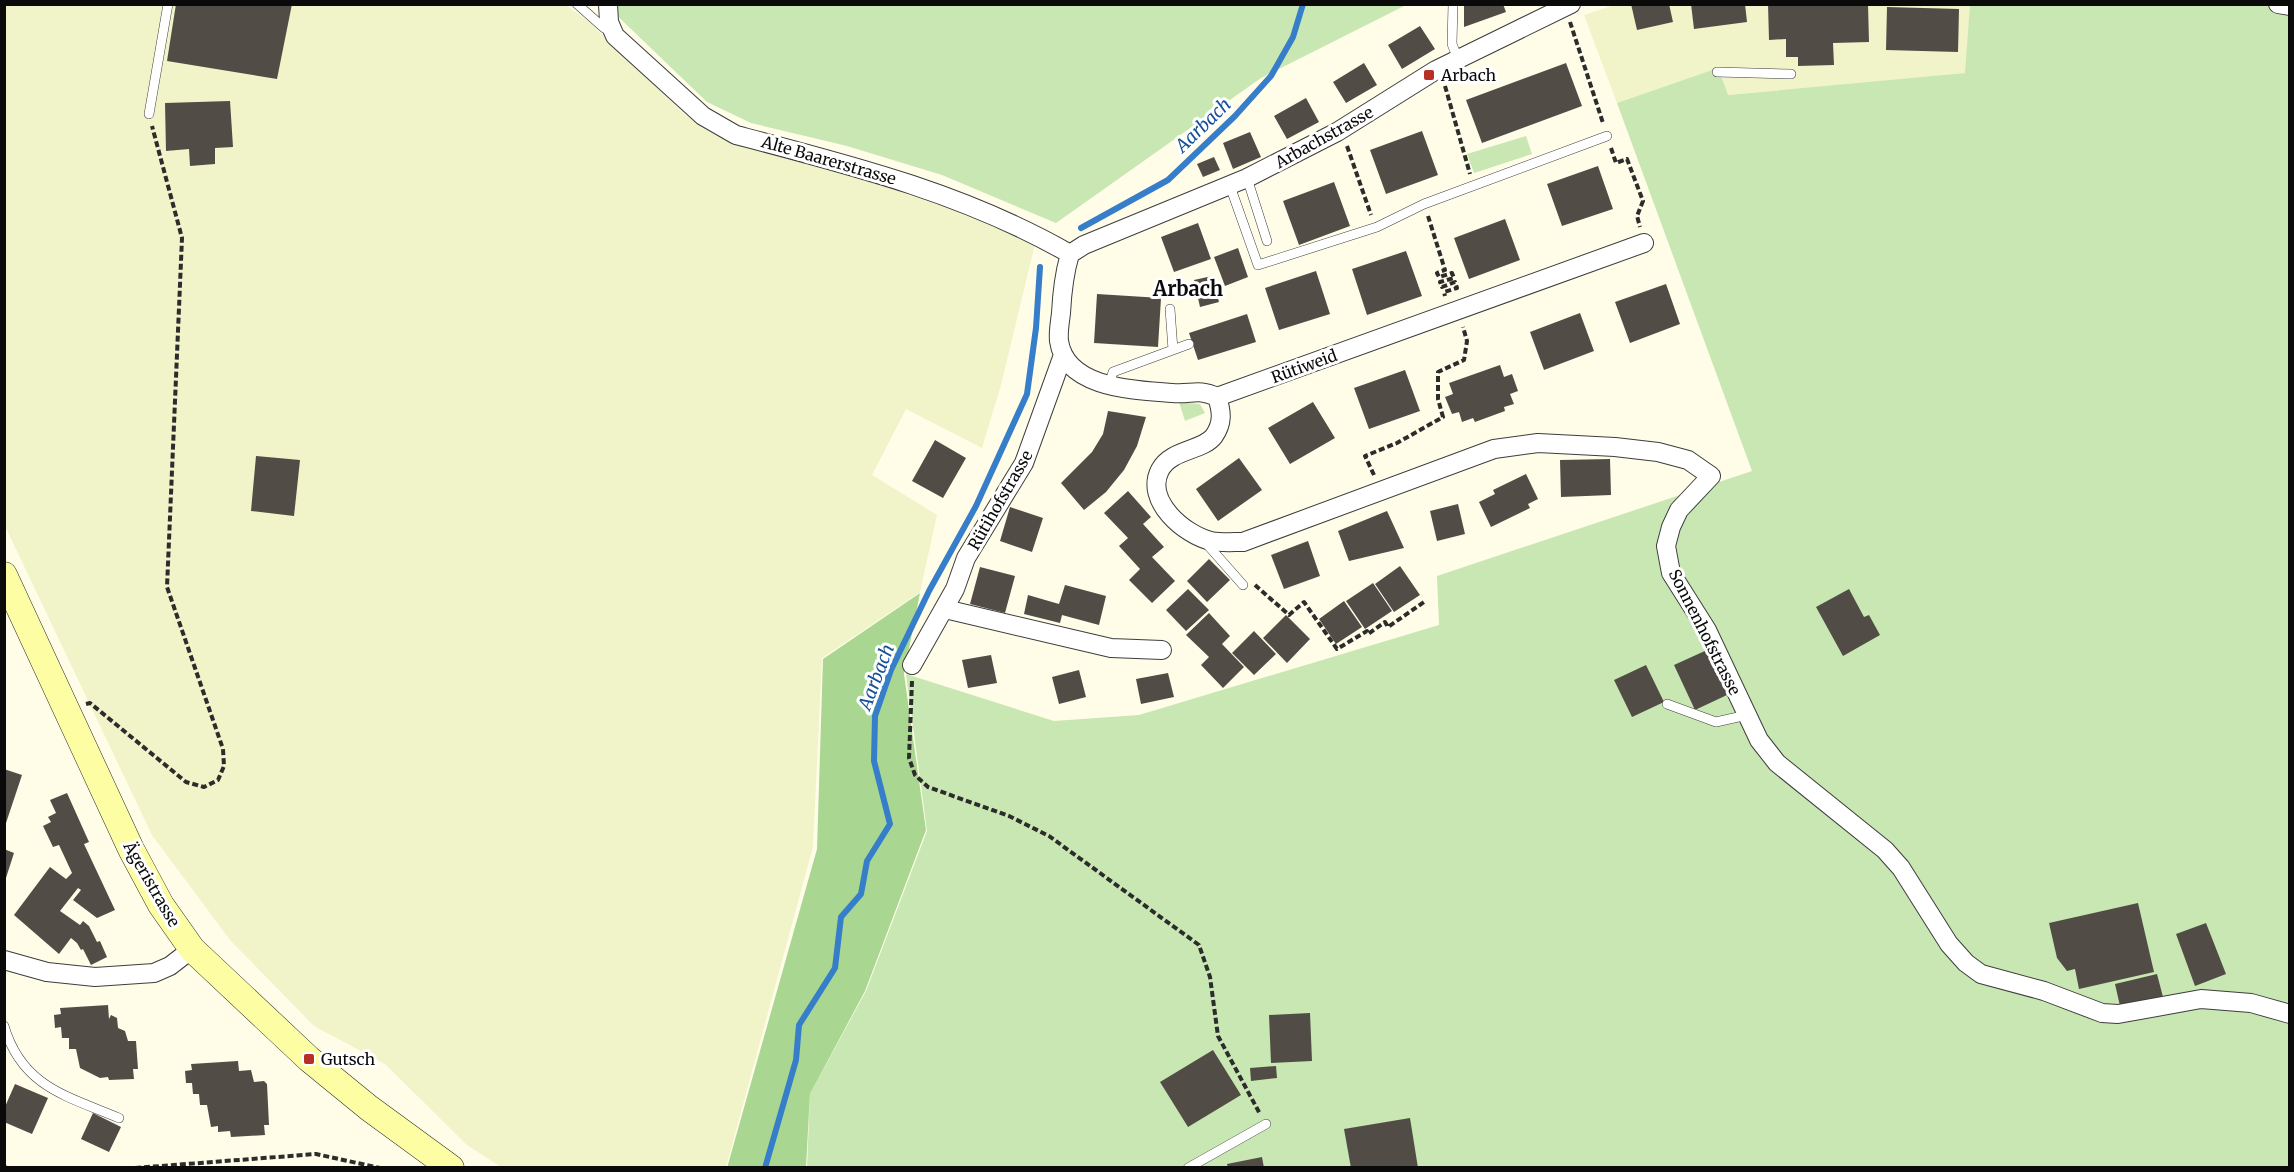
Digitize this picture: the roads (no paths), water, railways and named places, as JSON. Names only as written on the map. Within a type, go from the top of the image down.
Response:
[{"type":"main road","name":"Ägeristrasse","points":[[4,575],[130,849],[161,905],[192,949],[309,1059],[369,1108],[451,1167]]},
{"type":"street","points":[[608,4],[612,30]]},
{"type":"street","points":[[2278,4],[2289,6]]},
{"type":"street","name":"Arbachstrasse","points":[[1070,254],[1104,237],[1247,178],[1337,132],[1458,59],[1570,12]]},
{"type":"street","name":"Alte Baarerstrasse","points":[[612,30],[621,42],[702,116],[718,127],[736,135],[872,171],[925,189],[998,216],[1070,254]]},
{"type":"street","name":"Rütiweid","points":[[1064,355],[1079,373],[1109,385],[1177,394],[1203,390],[1217,397],[1644,243]]},
{"type":"street","points":[[1064,355],[1059,340],[1063,283],[1070,254]]},
{"type":"street","name":"Rütihofstrasse","points":[[912,665],[937,618],[956,589],[966,558],[1024,464],[1064,355]]},
{"type":"street","name":"Sonnenhofstrasse","points":[[1217,397],[1222,412],[1220,426],[1212,439],[1175,455],[1160,470],[1157,487],[1165,510],[1184,528],[1211,541],[1243,542],[1505,448],[1538,443],[1615,447],[1658,452],[1688,460],[1711,476],[1679,510],[1671,527],[1666,546],[1671,573],[1707,630],[1759,740],[1777,763],[1885,850],[1901,868],[1949,944],[1966,963],[1982,974],[2043,991],[2102,1013],[2118,1014],[2200,999],[2240,1001],[2289,1014]]},
{"type":"street","points":[[945,609],[1111,648],[1162,650]]},
{"type":"street","points":[[5,962],[46,972],[107,976],[154,973],[170,966],[192,949]]},
{"type":"lane","points":[[149,114],[168,4]]},
{"type":"lane","name":"Alte Baarerstrasse","points":[[577,4],[604,28],[612,30]]},
{"type":"lane","points":[[1453,4],[1452,44],[1458,59]]},
{"type":"lane","points":[[1717,72],[1791,74]]},
{"type":"lane","points":[[1230,186],[1258,265],[1377,227],[1424,204],[1607,136]]},
{"type":"lane","points":[[1247,178],[1267,241]]},
{"type":"lane","points":[[1170,309],[1173,350]]},
{"type":"lane","points":[[1109,385],[1113,372],[1189,344]]},
{"type":"lane","points":[[1199,536],[1244,585]]},
{"type":"lane","points":[[1667,704],[1716,722],[1747,715]]},
{"type":"lane","points":[[4,1026],[10,1048],[29,1075],[61,1094],[119,1118]]},
{"type":"lane","points":[[1188,1167],[1266,1124]]},
{"type":"waterway","name":"Aarbach","points":[[1081,228],[1168,180],[1235,116],[1271,76],[1293,37],[1303,4]]},
{"type":"waterway","name":"Aarbach","points":[[765,1168],[796,1060],[799,1025],[835,968],[841,917],[861,894],[867,861],[890,824],[874,761],[875,716],[891,670],[929,591],[976,506],[1027,394],[1036,328],[1040,267]]},
{"type":"place","name":"Arbach","points":[[1429,75]]},
{"type":"place","name":"Gutsch","points":[[309,1059]]},
{"type":"district","name":"Arbach","points":[[1188,288]]}]
